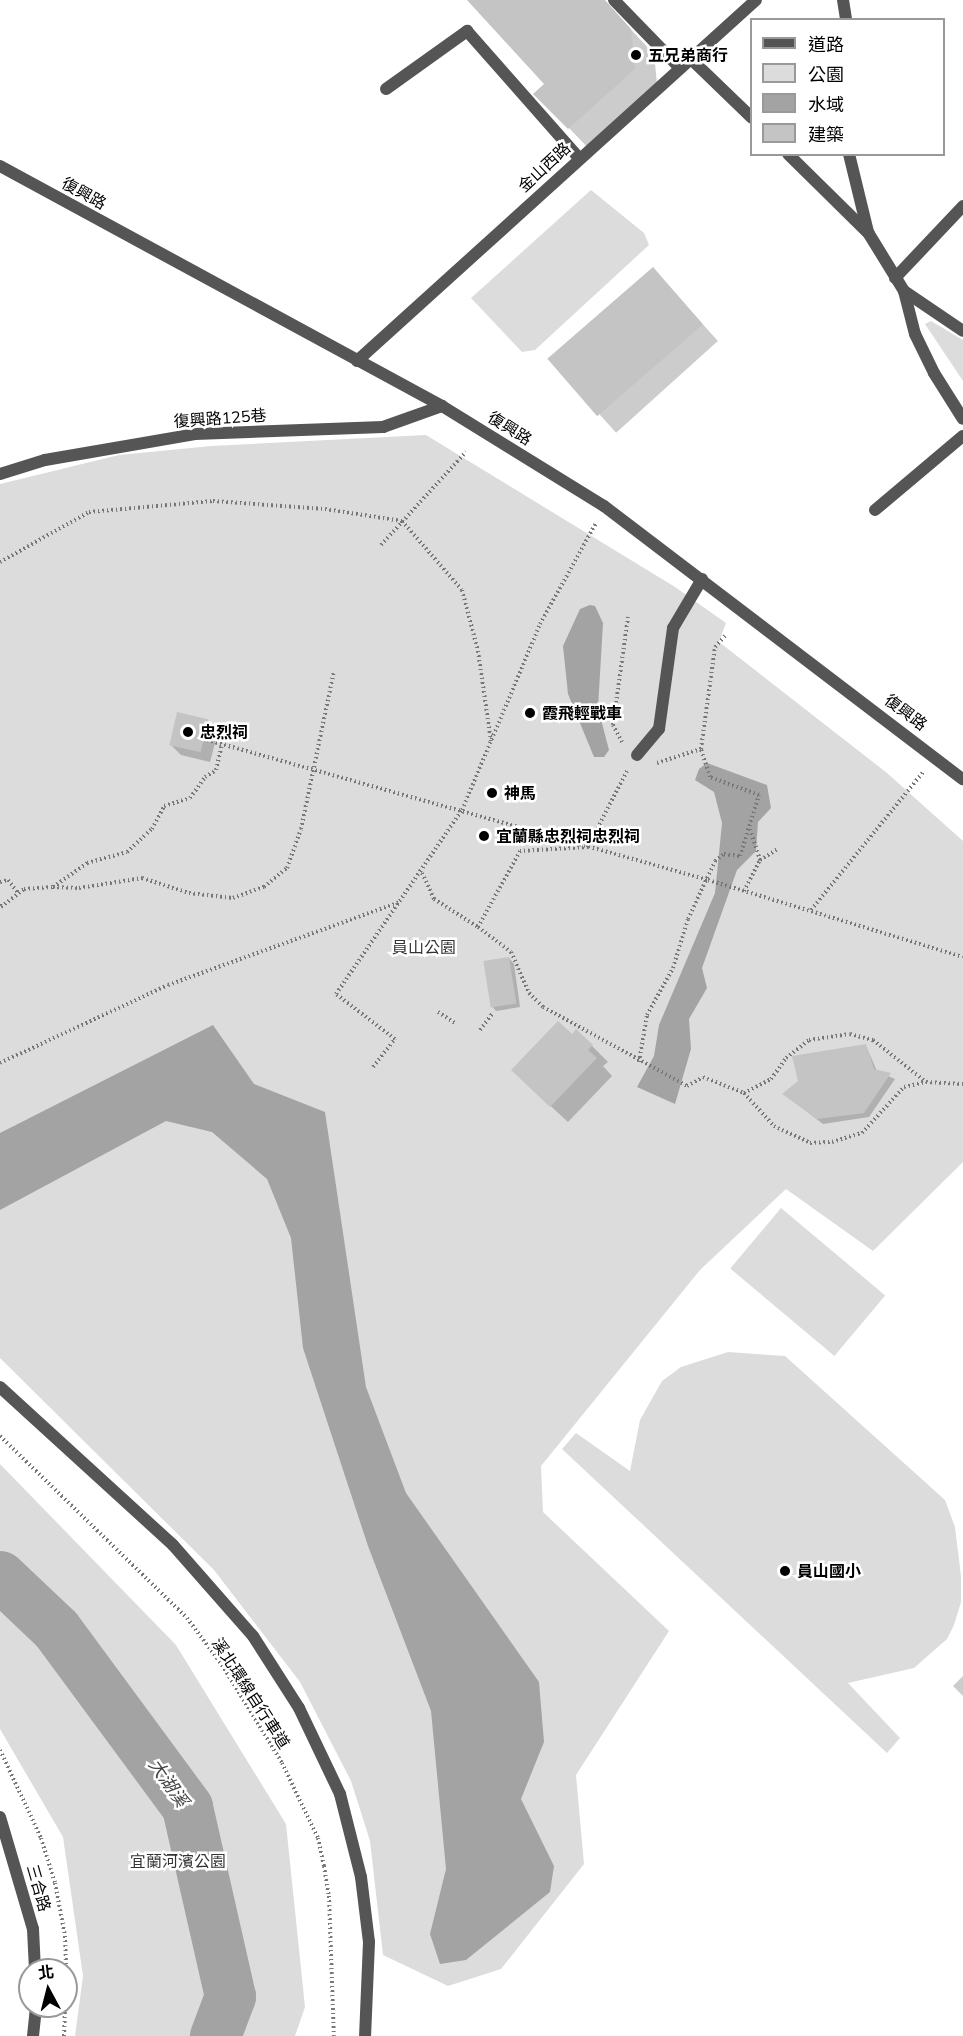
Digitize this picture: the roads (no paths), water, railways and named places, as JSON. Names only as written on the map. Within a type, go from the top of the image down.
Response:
[{"type":"street","points":[[614,0],[679,67]]},
{"type":"street","name":"金山西路","points":[[357,360],[579,157],[679,67],[692,60],[756,0]]},
{"type":"street","points":[[843,0],[846,18]]},
{"type":"street","points":[[386,89],[467,31],[579,157]]},
{"type":"street","points":[[692,60],[750,116]]},
{"type":"street","points":[[790,156],[869,234],[904,291],[920,344],[963,419]]},
{"type":"street","points":[[850,156],[869,234]]},
{"type":"street","name":"復興路","points":[[0,166],[442,406],[604,507],[937,755],[963,779]]},
{"type":"street","points":[[895,278],[963,206]]},
{"type":"street","points":[[904,291],[963,331]]},
{"type":"street","name":"復興路125巷","points":[[0,474],[45,460],[195,434],[382,427],[442,406]]},
{"type":"street","points":[[875,510],[963,436]]},
{"type":"street","points":[[637,755],[659,729],[673,628],[702,579]]},
{"type":"street","points":[[0,1387],[172,1545],[252,1636],[299,1708],[340,1794],[361,1877],[369,1942],[365,2036]]},
{"type":"street","name":"三合路","points":[[0,1818],[33,1929],[34,1958]]},
{"type":"street","points":[[33,2036],[35,2018]]},
{"type":"water","points":[[590,605],[595,606],[603,623],[598,708],[609,750],[604,757],[594,757],[568,694],[563,646],[580,609]]},
{"type":"water","points":[[707,763],[767,785],[771,808],[758,822],[756,851],[737,870],[702,968],[707,988],[689,1019],[691,1049],[675,1104],[637,1087],[654,1056],[659,1025],[715,893],[722,823],[714,792],[695,780],[699,769]]},
{"type":"water","points":[[213,1025],[254,1084],[325,1112],[366,1387],[406,1493],[539,1682],[544,1742],[521,1799],[554,1866],[550,1892],[466,1960],[440,1964],[430,1934],[446,1869],[431,1711],[368,1546],[303,1348],[291,1238],[267,1179],[212,1132],[166,1121],[0,1210],[0,1133]]},
{"type":"waterway","name":"大湖溪","points":[[0,1576],[56,1629],[187,1807],[230,1996],[215,2036]]},
{"type":"place","name":"五兄弟商行","points":[[636,55]]},
{"type":"place","name":"霞飛輕戰車","points":[[530,713]]},
{"type":"place","name":"忠烈祠","points":[[188,732]]},
{"type":"place","name":"神馬","points":[[492,793]]},
{"type":"place","name":"宜蘭縣忠烈祠忠烈祠","points":[[484,836]]},
{"type":"place","name":"員山國小","points":[[785,1571]]},
{"type":"park label","name":"員山公園","points":[[424,947]]},
{"type":"park label","name":"宜蘭河濱公園","points":[[178,1861]]}]
